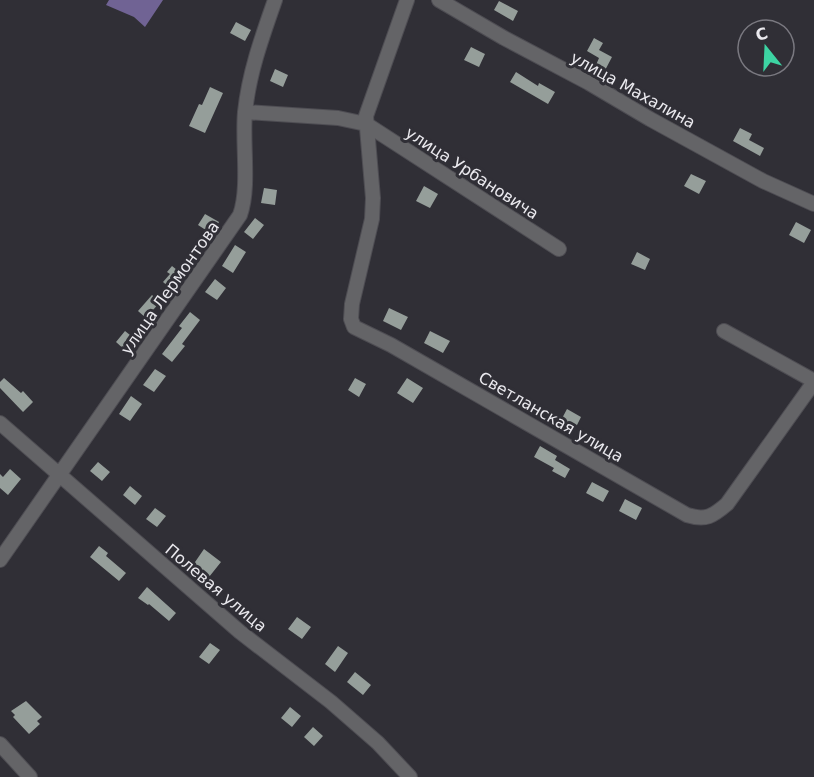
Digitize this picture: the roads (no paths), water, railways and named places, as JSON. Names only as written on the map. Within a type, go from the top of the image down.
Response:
[{"type":"street","name":"улица Лермонтова","points":[[0,560],[240,215],[245,195],[245,112],[251,70],[275,0]]},
{"type":"street","points":[[245,112],[338,118],[366,124],[368,109],[407,0]]},
{"type":"street","name":"улица Махалина","points":[[439,0],[763,181],[814,204]]},
{"type":"street","name":"улица Урбановича","points":[[366,124],[559,249]]},
{"type":"street","name":"Светланская улица","points":[[366,124],[373,198],[372,219],[352,304],[352,324],[358,330],[391,345],[687,515],[698,518],[708,518],[732,498],[814,381]]},
{"type":"street","points":[[724,331],[814,381]]},
{"type":"street","name":"Полевая улица","points":[[0,423],[240,632],[332,702],[378,743],[410,777]]},
{"type":"street","points":[[0,744],[30,777]]}]
